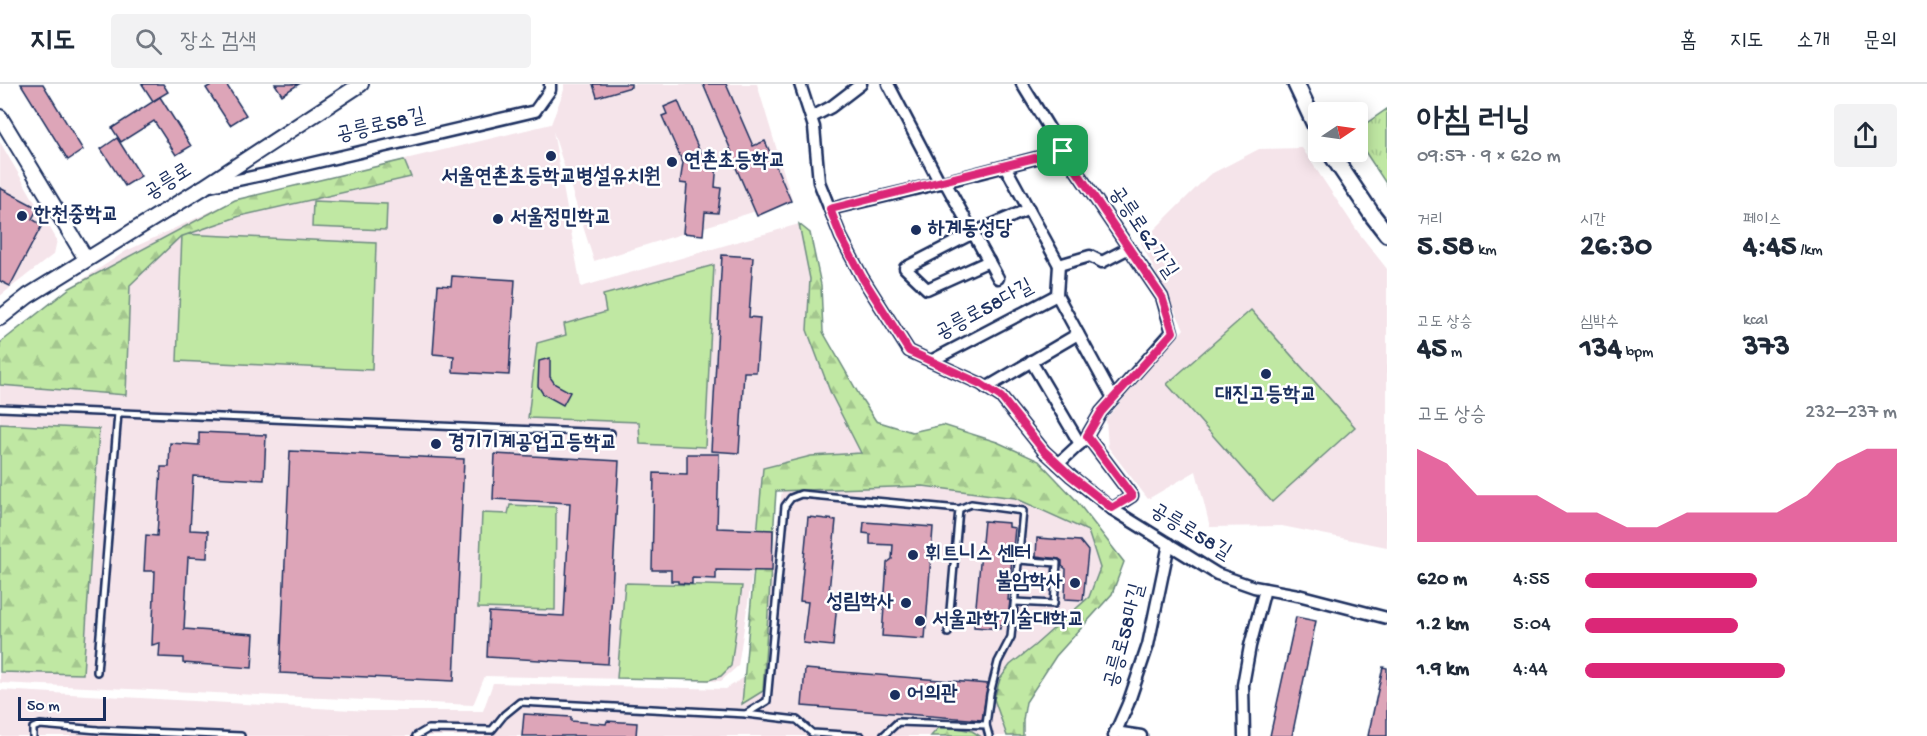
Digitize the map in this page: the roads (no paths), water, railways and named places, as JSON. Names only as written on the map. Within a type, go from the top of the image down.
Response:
[{"type":"main road","points":[[1296,84],[1308,110]]},
{"type":"main road","points":[[1337,162],[1387,234]]},
{"type":"street","name":"공릉로","points":[[0,318],[28,296],[204,187],[361,84]]},
{"type":"street","name":"공릉로58길","points":[[204,187],[535,111],[550,90],[550,84]]},
{"type":"street","name":"공릉로58길","points":[[800,84],[814,127],[819,182],[841,237],[862,277],[909,351],[986,387],[1001,397],[1044,451],[1058,464],[1112,508],[1217,574],[1265,589],[1387,618]]},
{"type":"street","points":[[812,117],[831,107],[861,84]]},
{"type":"street","points":[[888,84],[942,183],[998,278]]},
{"type":"street","name":"공릉로62가길","points":[[1022,84],[1063,151],[1162,297],[1173,332],[1101,412],[1083,440],[1058,464]]},
{"type":"street","points":[[0,117],[86,259]]},
{"type":"street","points":[[830,209],[942,183],[1063,151]]},
{"type":"street","points":[[1005,166],[1059,265],[1090,256],[1102,262],[1129,248]]},
{"type":"street","points":[[989,261],[927,289],[906,268],[973,233],[1029,209]]},
{"type":"street","name":"공릉로58다길","points":[[1059,265],[1057,295],[1113,398]]},
{"type":"street","name":"공릉로58다길","points":[[931,361],[1057,295]]},
{"type":"street","points":[[986,387],[1078,334]]},
{"type":"street","points":[[1031,362],[1083,440],[1132,496],[1112,508]]},
{"type":"street","name":"공릉로58마길","points":[[1114,734],[1128,704],[1148,645],[1169,544]]},
{"type":"street","points":[[1245,736],[1243,685],[1250,646],[1265,589]]},
{"type":"street","points":[[1114,734],[1141,736]]},
{"type":"lane","points":[[0,408],[611,433]]},
{"type":"lane","points":[[97,672],[118,413]]},
{"type":"lane","points":[[746,714],[767,701],[785,506],[791,498],[801,494],[959,509],[971,504],[1023,512],[1011,637],[998,662],[990,694],[986,725],[989,736]]},
{"type":"lane","points":[[948,633],[959,509]]},
{"type":"lane","points":[[1015,602],[1054,604],[1057,563],[1019,560]]},
{"type":"lane","points":[[416,736],[428,729],[492,730],[504,715],[520,702],[746,714],[797,720],[812,735],[861,736]]},
{"type":"lane","points":[[883,736],[898,722],[986,725]]},
{"type":"lane","points":[[33,736],[33,728],[40,725],[167,735],[241,736]]},
{"type":"place","name":"서울연촌초등학교병설유치원","points":[[551,156]]},
{"type":"place","name":"연촌초등학교","points":[[672,162]]},
{"type":"place","name":"한천중학교","points":[[22,216]]},
{"type":"place","name":"서울정민학교","points":[[498,219]]},
{"type":"place","name":"하계동성당","points":[[916,230]]},
{"type":"place","name":"대진고등학교","points":[[1266,374]]},
{"type":"place","name":"경기기계공업고등학교","points":[[436,444]]},
{"type":"place","name":"휘트니스 센터","points":[[913,555]]},
{"type":"place","name":"불암학사","points":[[1075,583]]},
{"type":"place","name":"성림학사","points":[[906,603]]},
{"type":"place","name":"서울과학기술대학교","points":[[920,621]]},
{"type":"place","name":"어의관","points":[[895,695]]}]
